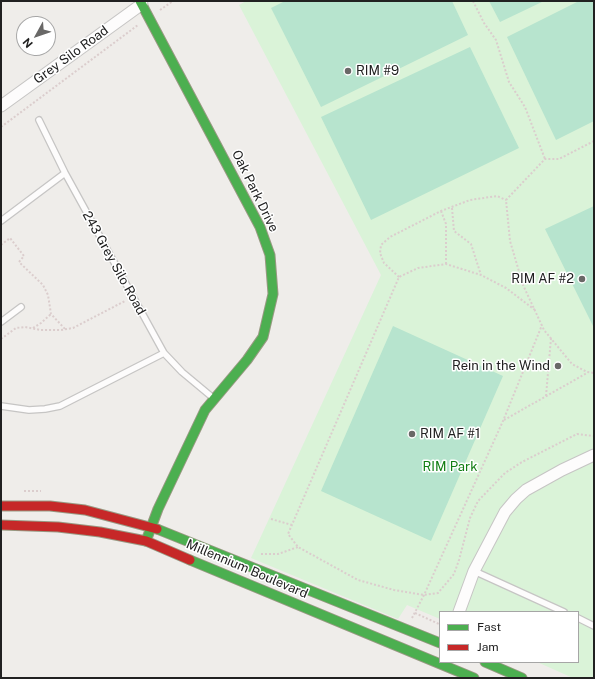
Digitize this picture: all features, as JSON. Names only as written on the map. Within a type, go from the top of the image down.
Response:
[{"type":"street","name":"Grey Silo Road","points":[[1,106],[141,2]]},
{"type":"street","name":"Oak Park Drive","points":[[141,2],[260,227],[270,256],[273,294],[263,337],[247,360],[205,410],[151,526],[146,542]]},
{"type":"street","points":[[459,611],[474,571],[505,512],[516,499],[532,487],[562,470],[594,455]]},
{"type":"street","name":"Millennium Boulevard","points":[[1,506],[50,506],[78,510],[151,526],[439,642]]},
{"type":"street","name":"Millennium Boulevard","points":[[1,525],[58,527],[100,532],[146,542],[439,659]]},
{"type":"street","name":"Millennium Boulevard","points":[[446,663],[474,678]]},
{"type":"street","points":[[487,663],[522,678]]},
{"type":"lane","name":"243 Grey Silo Road","points":[[39,120],[65,173],[164,353],[182,372],[214,399]]},
{"type":"lane","points":[[1,221],[65,173]]},
{"type":"lane","points":[[1,322],[21,307]]},
{"type":"lane","points":[[1,406],[29,410],[45,410],[60,406],[164,353]]},
{"type":"lane","points":[[474,571],[562,611]]},
{"type":"lane","points":[[579,618],[594,626]]},
{"type":"path","points":[[160,10],[173,1]]},
{"type":"path","points":[[473,1],[484,23],[496,40],[509,82],[525,107],[545,159]]},
{"type":"path","points":[[1,126],[138,26]]},
{"type":"path","points":[[594,141],[559,159],[545,159],[506,200],[510,240],[524,285],[542,325],[572,364],[587,372],[594,373]]},
{"type":"path","points":[[398,277],[384,263],[380,253],[381,245],[390,237],[441,211],[470,200],[497,196],[506,200]]},
{"type":"path","points":[[452,207],[454,231],[471,244],[481,275]]},
{"type":"path","points":[[441,211],[446,224],[446,264]]},
{"type":"path","points":[[1,245],[10,238],[24,256],[19,262],[46,289],[51,314],[65,330]]},
{"type":"path","points":[[438,593],[424,595],[394,590],[358,580],[298,547],[288,534],[398,277],[418,268],[446,264],[481,275],[506,288],[535,310]]},
{"type":"path","points":[[1,339],[16,328],[25,327],[41,330],[65,330],[73,328],[132,297]]},
{"type":"path","points":[[33,328],[51,314]]},
{"type":"path","points":[[412,619],[503,421],[542,325]]},
{"type":"path","points":[[546,396],[551,338]]},
{"type":"path","points":[[503,421],[587,372]]},
{"type":"path","points":[[271,519],[292,525]]},
{"type":"path","points":[[258,554],[278,554],[298,547]]},
{"type":"path","points":[[414,613],[439,624]]},
{"type":"green space","name":"RIM Park","points":[[246,1],[594,1],[594,678],[573,678],[539,663],[579,663],[579,611],[439,611],[439,619],[407,605],[398,619],[251,558],[381,275],[239,5]]},
{"type":"green space","name":"RIM #9","points":[[285,1],[452,1],[468,35],[321,107],[271,8]]},
{"type":"green space","points":[[489,1],[544,1],[500,22]]},
{"type":"green space","points":[[579,1],[594,1],[594,121],[556,140],[507,37]]},
{"type":"green space","points":[[470,47],[519,148],[371,220],[321,117]]},
{"type":"green space","name":"RIM AF #2","points":[[594,206],[594,328],[545,229]]},
{"type":"green space","name":"RIM AF #1","points":[[393,326],[503,376],[431,541],[321,491]]},
{"type":"traffic: fast","points":[[140,1],[260,227],[270,255],[273,294],[263,337],[247,360],[205,410],[158,509],[146,541]]},
{"type":"traffic: fast","points":[[157,529],[439,643]]},
{"type":"traffic: fast","points":[[190,560],[474,678]]},
{"type":"traffic: fast","points":[[487,663],[522,678]]},
{"type":"traffic: jam","points":[[1,506],[50,506],[85,510],[157,529]]},
{"type":"traffic: jam","points":[[1,525],[58,527],[100,532],[146,541],[190,560]]},
{"type":"place","name":"RIM #9","points":[[348,71]]},
{"type":"place","name":"RIM AF #2","points":[[582,279]]},
{"type":"place","name":"Rein in the Wind","points":[[558,366]]},
{"type":"place","name":"RIM AF #1","points":[[412,434]]}]
